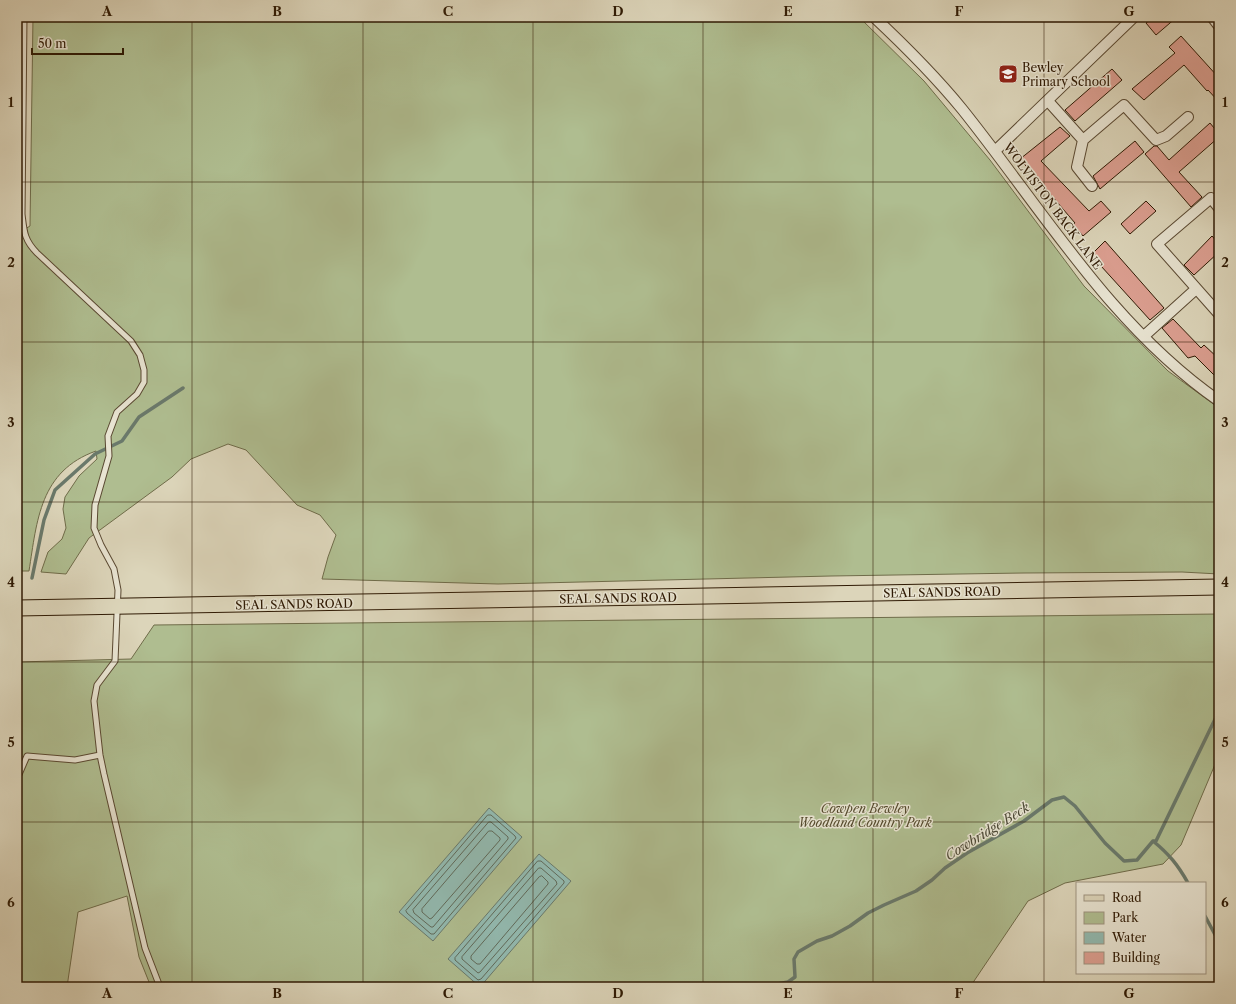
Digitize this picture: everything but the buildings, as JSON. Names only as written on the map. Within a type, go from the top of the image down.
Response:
[{"type":"main road","name":"SEAL SANDS ROAD","points":[[17,608],[1219,587]]},
{"type":"street","name":"WOLVISTON BACK LANE","points":[[874,17],[925,68],[961,108],[1106,296],[1185,376],[1219,401]]},
{"type":"street","points":[[995,151],[1127,26],[1134,17]]},
{"type":"street","points":[[1212,17],[1219,26]]},
{"type":"street","points":[[1048,101],[1083,140]]},
{"type":"street","points":[[1092,186],[1077,167],[1083,140],[1124,105],[1156,140],[1166,136],[1188,117]]},
{"type":"street","points":[[1219,208],[1211,198],[1157,244],[1219,314]]},
{"type":"street","points":[[1144,336],[1196,289]]},
{"type":"lane","points":[[24,17],[22,214],[24,235],[29,245],[37,253],[131,340],[140,355],[144,370],[144,382],[137,394],[117,412],[108,436],[109,456],[95,505],[94,528],[114,569],[118,590],[116,606],[117,643],[115,661],[97,685],[94,701],[100,755],[145,948],[160,987]]},
{"type":"lane","points":[[17,779],[27,756],[75,760],[100,755]]},
{"type":"green space","points":[[33,17],[859,17],[924,81],[990,160],[1084,286],[1168,371],[1219,408],[1219,574],[1182,572],[1024,573],[498,584],[322,579],[336,535],[320,515],[297,505],[246,450],[228,444],[191,459],[172,477],[89,538],[66,574],[41,572],[48,552],[62,539],[66,528],[63,509],[65,497],[79,476],[97,459],[96,451],[77,460],[63,471],[52,484],[44,499],[39,516],[29,571],[17,571],[17,234],[30,226]]},
{"type":"green space","name":"Cowpen Bewley Woodland Country Park","points":[[1219,614],[1219,755],[1181,845],[1163,864],[1065,883],[1028,901],[970,987],[151,987],[139,957],[127,896],[78,912],[67,987],[17,987],[17,662],[131,659],[154,625]]},
{"type":"water","points":[[489,808],[522,837],[433,941],[399,912]]},
{"type":"water","points":[[539,854],[571,881],[480,987],[448,959]]},
{"type":"waterway","points":[[32,578],[44,520],[55,490],[95,454],[122,441],[139,417],[183,388]]},
{"type":"waterway","points":[[1153,841],[1156,841],[1219,711]]},
{"type":"waterway","name":"Cowbridge Beck","points":[[761,987],[788,982],[795,977],[794,959],[798,952],[817,941],[832,936],[850,926],[868,913],[916,891],[967,853],[1024,821],[1052,800],[1064,797],[1075,806],[1105,843],[1124,861],[1137,860],[1153,841],[1173,860],[1187,882]]},
{"type":"waterway","name":"Cowbridge Beck","points":[[1206,918],[1219,942]]},
{"type":"place","name":"Bewley Primary School","points":[[1008,74]]}]
